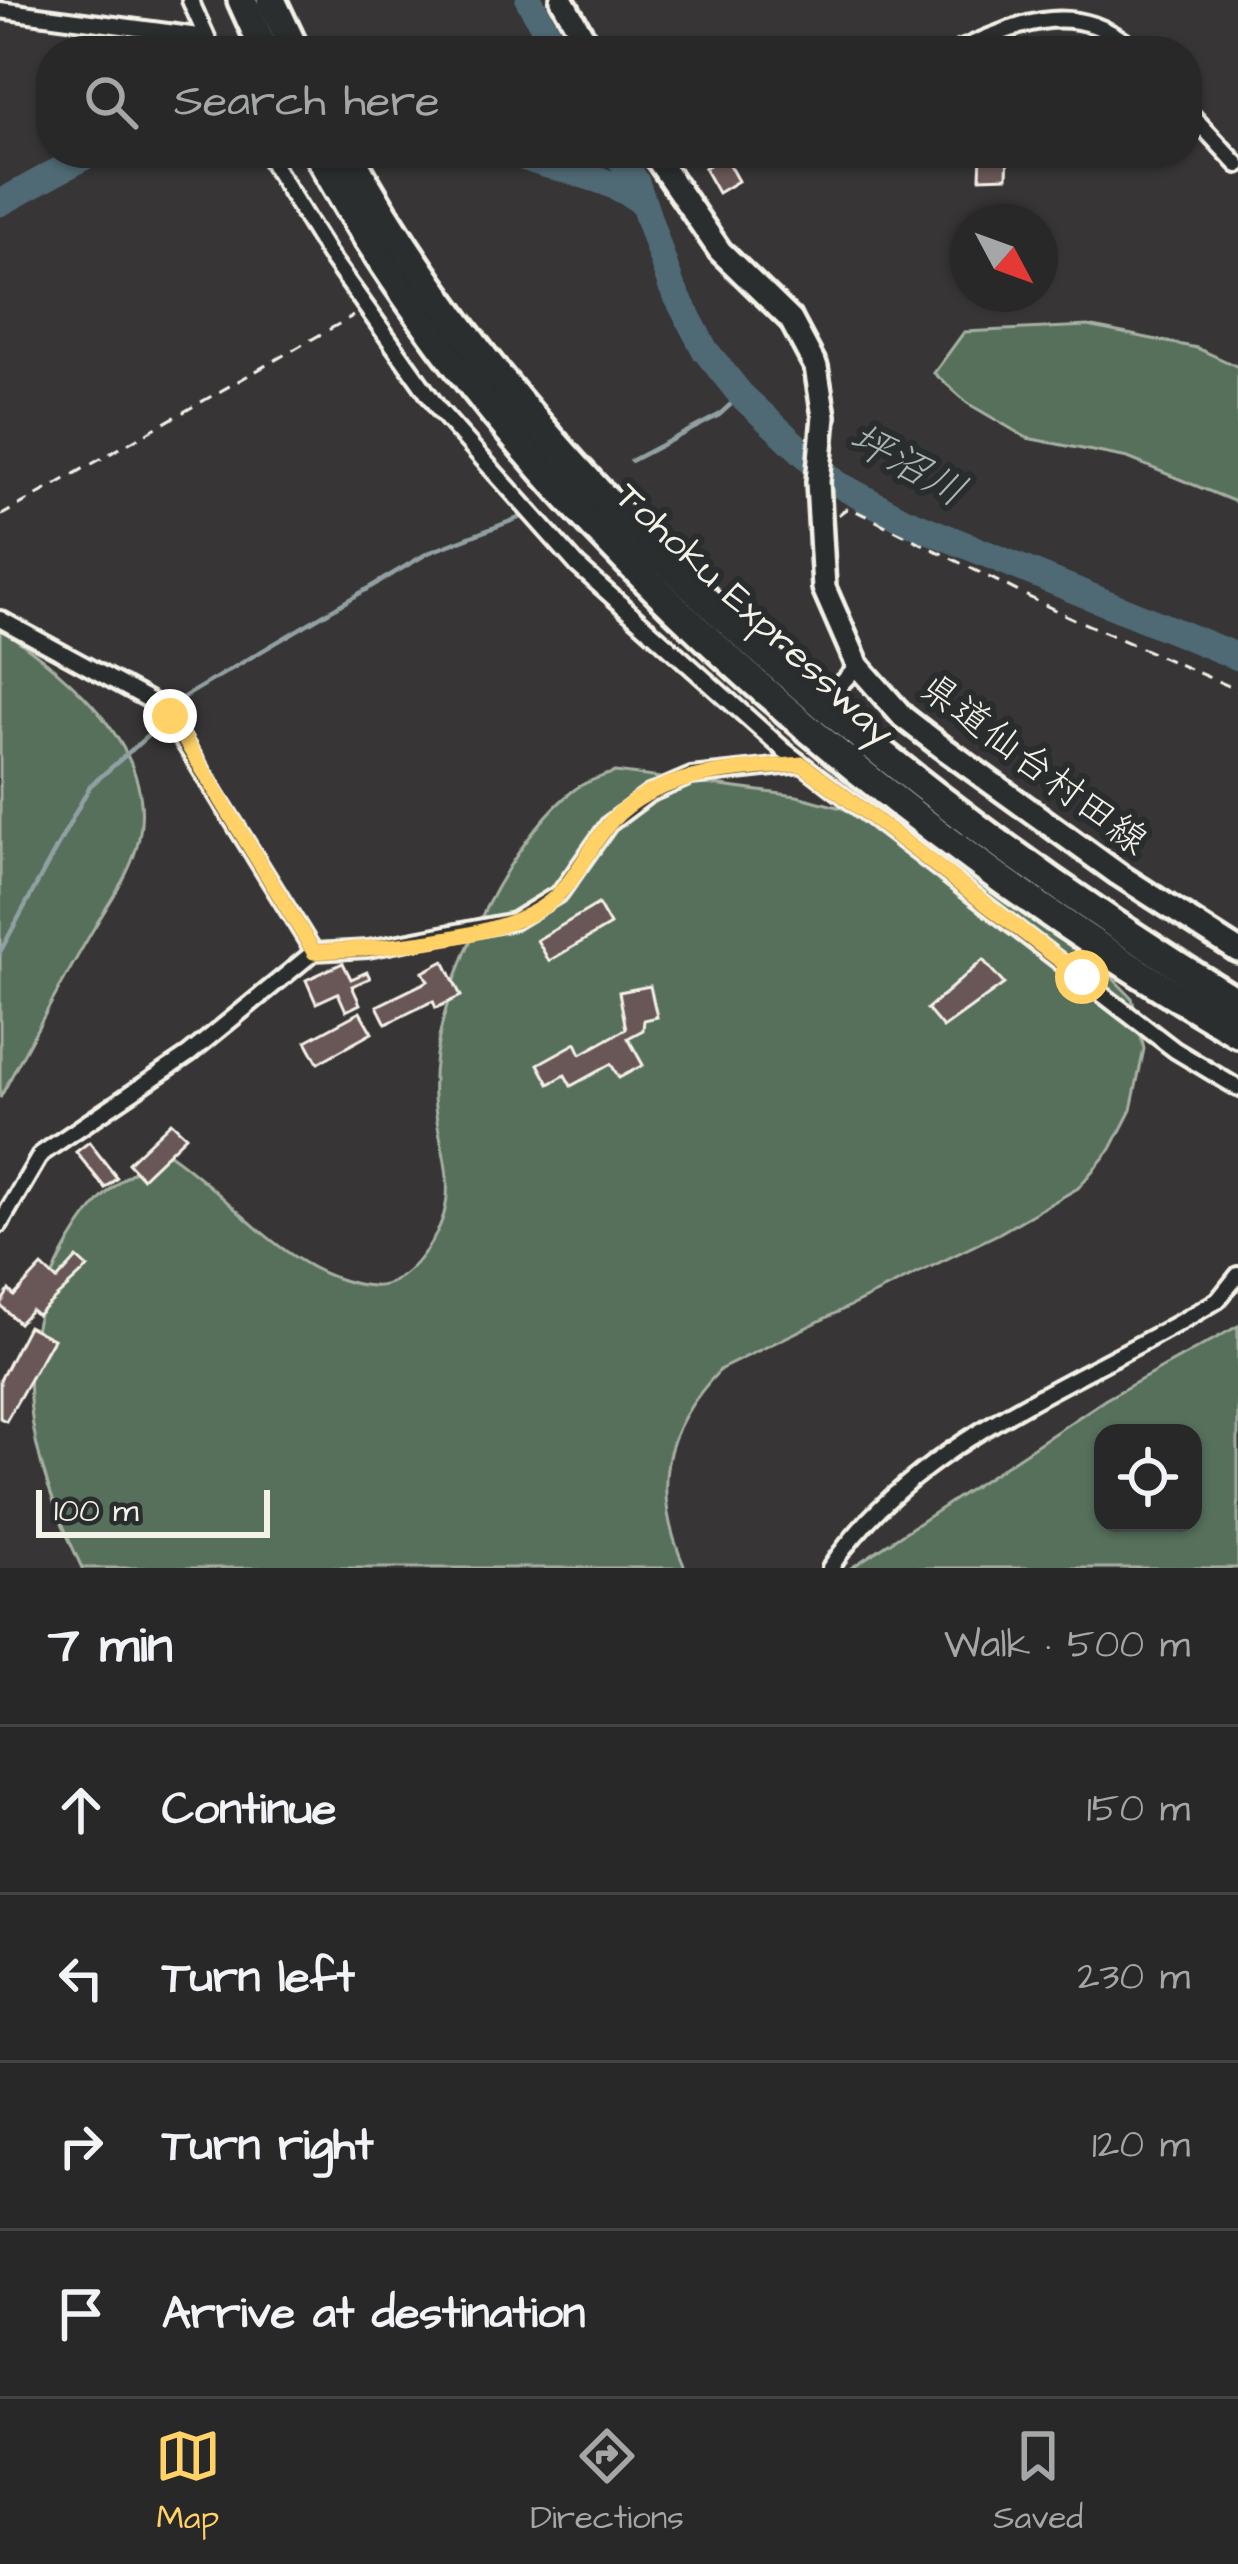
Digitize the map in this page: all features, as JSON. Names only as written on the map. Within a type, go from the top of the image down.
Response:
[{"type":"highway","points":[[242,0],[258,36]]},
{"type":"highway","points":[[271,0],[289,36]]},
{"type":"highway","name":"Tohoku Expressway","points":[[328,168],[427,323],[488,401],[672,602],[932,824],[1112,955],[1238,1033]]},
{"type":"highway","name":"Tohoku Expressway","points":[[357,168],[434,290],[504,382],[632,525],[723,613],[872,742],[995,837],[1128,934],[1238,1003]]},
{"type":"main road","points":[[562,0],[582,36]]},
{"type":"main road","name":"県道仙台村田線","points":[[663,168],[720,251],[806,342],[817,367],[824,416],[818,482],[824,588],[858,666],[903,717],[942,747],[1118,874],[1238,951]]},
{"type":"street","points":[[190,0],[206,36]]},
{"type":"street","points":[[0,10],[161,36]]},
{"type":"street","points":[[993,36],[1052,11],[1092,13],[1124,36]]},
{"type":"street","points":[[1202,126],[1238,165]]},
{"type":"street","points":[[276,168],[366,308],[440,411],[578,566],[784,750],[1175,1050],[1238,1088]]},
{"type":"street","points":[[0,620],[166,711],[314,952]]},
{"type":"street","points":[[838,687],[858,666]]},
{"type":"street","points":[[784,750],[797,735]]},
{"type":"street","points":[[0,1224],[41,1154],[189,1054],[314,952],[368,949],[514,921],[560,893],[609,824],[649,794],[692,776],[802,764]]},
{"type":"street","points":[[830,1568],[872,1517],[914,1478],[1032,1403],[1218,1300],[1238,1275]]},
{"type":"path","points":[[0,516],[366,308]]},
{"type":"path","points":[[833,526],[846,509],[856,511],[1063,614],[1238,690]]},
{"type":"green space","points":[[1088,326],[1197,348],[1238,367],[1238,503],[1128,458],[1027,438],[969,404],[934,373],[964,332]]},
{"type":"green space","points":[[0,628],[52,667],[101,716],[135,773],[141,805],[139,838],[126,874],[0,1098]]},
{"type":"green space","points":[[615,772],[797,796],[904,825],[1100,965],[1132,998],[1144,1049],[1131,1110],[1111,1149],[1078,1188],[998,1234],[721,1369],[685,1415],[668,1463],[668,1513],[685,1568],[82,1568],[48,1485],[30,1406],[36,1327],[48,1286],[79,1228],[123,1179],[169,1154],[263,1234],[314,1268],[372,1286],[407,1272],[434,1237],[447,1199],[435,1112],[435,1060],[443,1018],[475,930],[521,848],[547,815],[578,787]]},
{"type":"green space","points":[[1238,1326],[1238,1568],[851,1568],[1106,1399]]},
{"type":"building","points":[[704,168],[731,168],[738,181],[718,193]]},
{"type":"building","points":[[980,168],[1007,168],[1007,177],[980,178]]},
{"type":"building","points":[[598,904],[610,925],[549,961],[537,940]]},
{"type":"building","points":[[983,960],[1004,984],[943,1028],[927,1009]]},
{"type":"building","points":[[444,961],[461,996],[436,1008],[433,1001],[386,1024],[377,1006],[428,981],[423,972]]},
{"type":"building","points":[[343,963],[351,979],[367,972],[370,978],[352,986],[360,1004],[346,1011],[338,993],[316,1003],[306,980]]},
{"type":"building","points":[[650,986],[657,1017],[644,1020],[643,1030],[628,1038],[643,1065],[619,1078],[611,1064],[571,1086],[565,1075],[549,1084],[538,1064],[576,1043],[581,1054],[626,1029],[619,992]]},
{"type":"building","points":[[360,1012],[372,1033],[318,1063],[306,1041]]},
{"type":"building","points":[[171,1122],[186,1136],[142,1178],[128,1163]]},
{"type":"building","points":[[89,1142],[117,1178],[105,1188],[76,1152]]},
{"type":"building","points":[[77,1258],[88,1268],[37,1315],[31,1310],[19,1323],[0,1305],[9,1290],[14,1296],[42,1266],[57,1280]]},
{"type":"building","points":[[28,1326],[53,1339],[6,1421],[0,1418],[0,1380]]},
{"type":"waterway","name":"坪沼川","points":[[529,0],[549,36]]},
{"type":"waterway","points":[[0,203],[64,168]]},
{"type":"waterway","points":[[557,168],[596,179],[643,203]]},
{"type":"waterway","name":"坪沼川","points":[[627,168],[636,182],[671,285],[705,350],[741,395],[836,483],[904,520],[1238,657]]},
{"type":"waterway","points":[[631,461],[719,415],[741,395]]},
{"type":"waterway","points":[[0,952],[90,786],[151,733],[177,701],[428,553],[524,516]]},
{"type":"route","points":[[170,716],[314,952],[368,949],[514,921],[560,893],[609,824],[649,794],[692,776],[802,764],[1082,977]]}]
